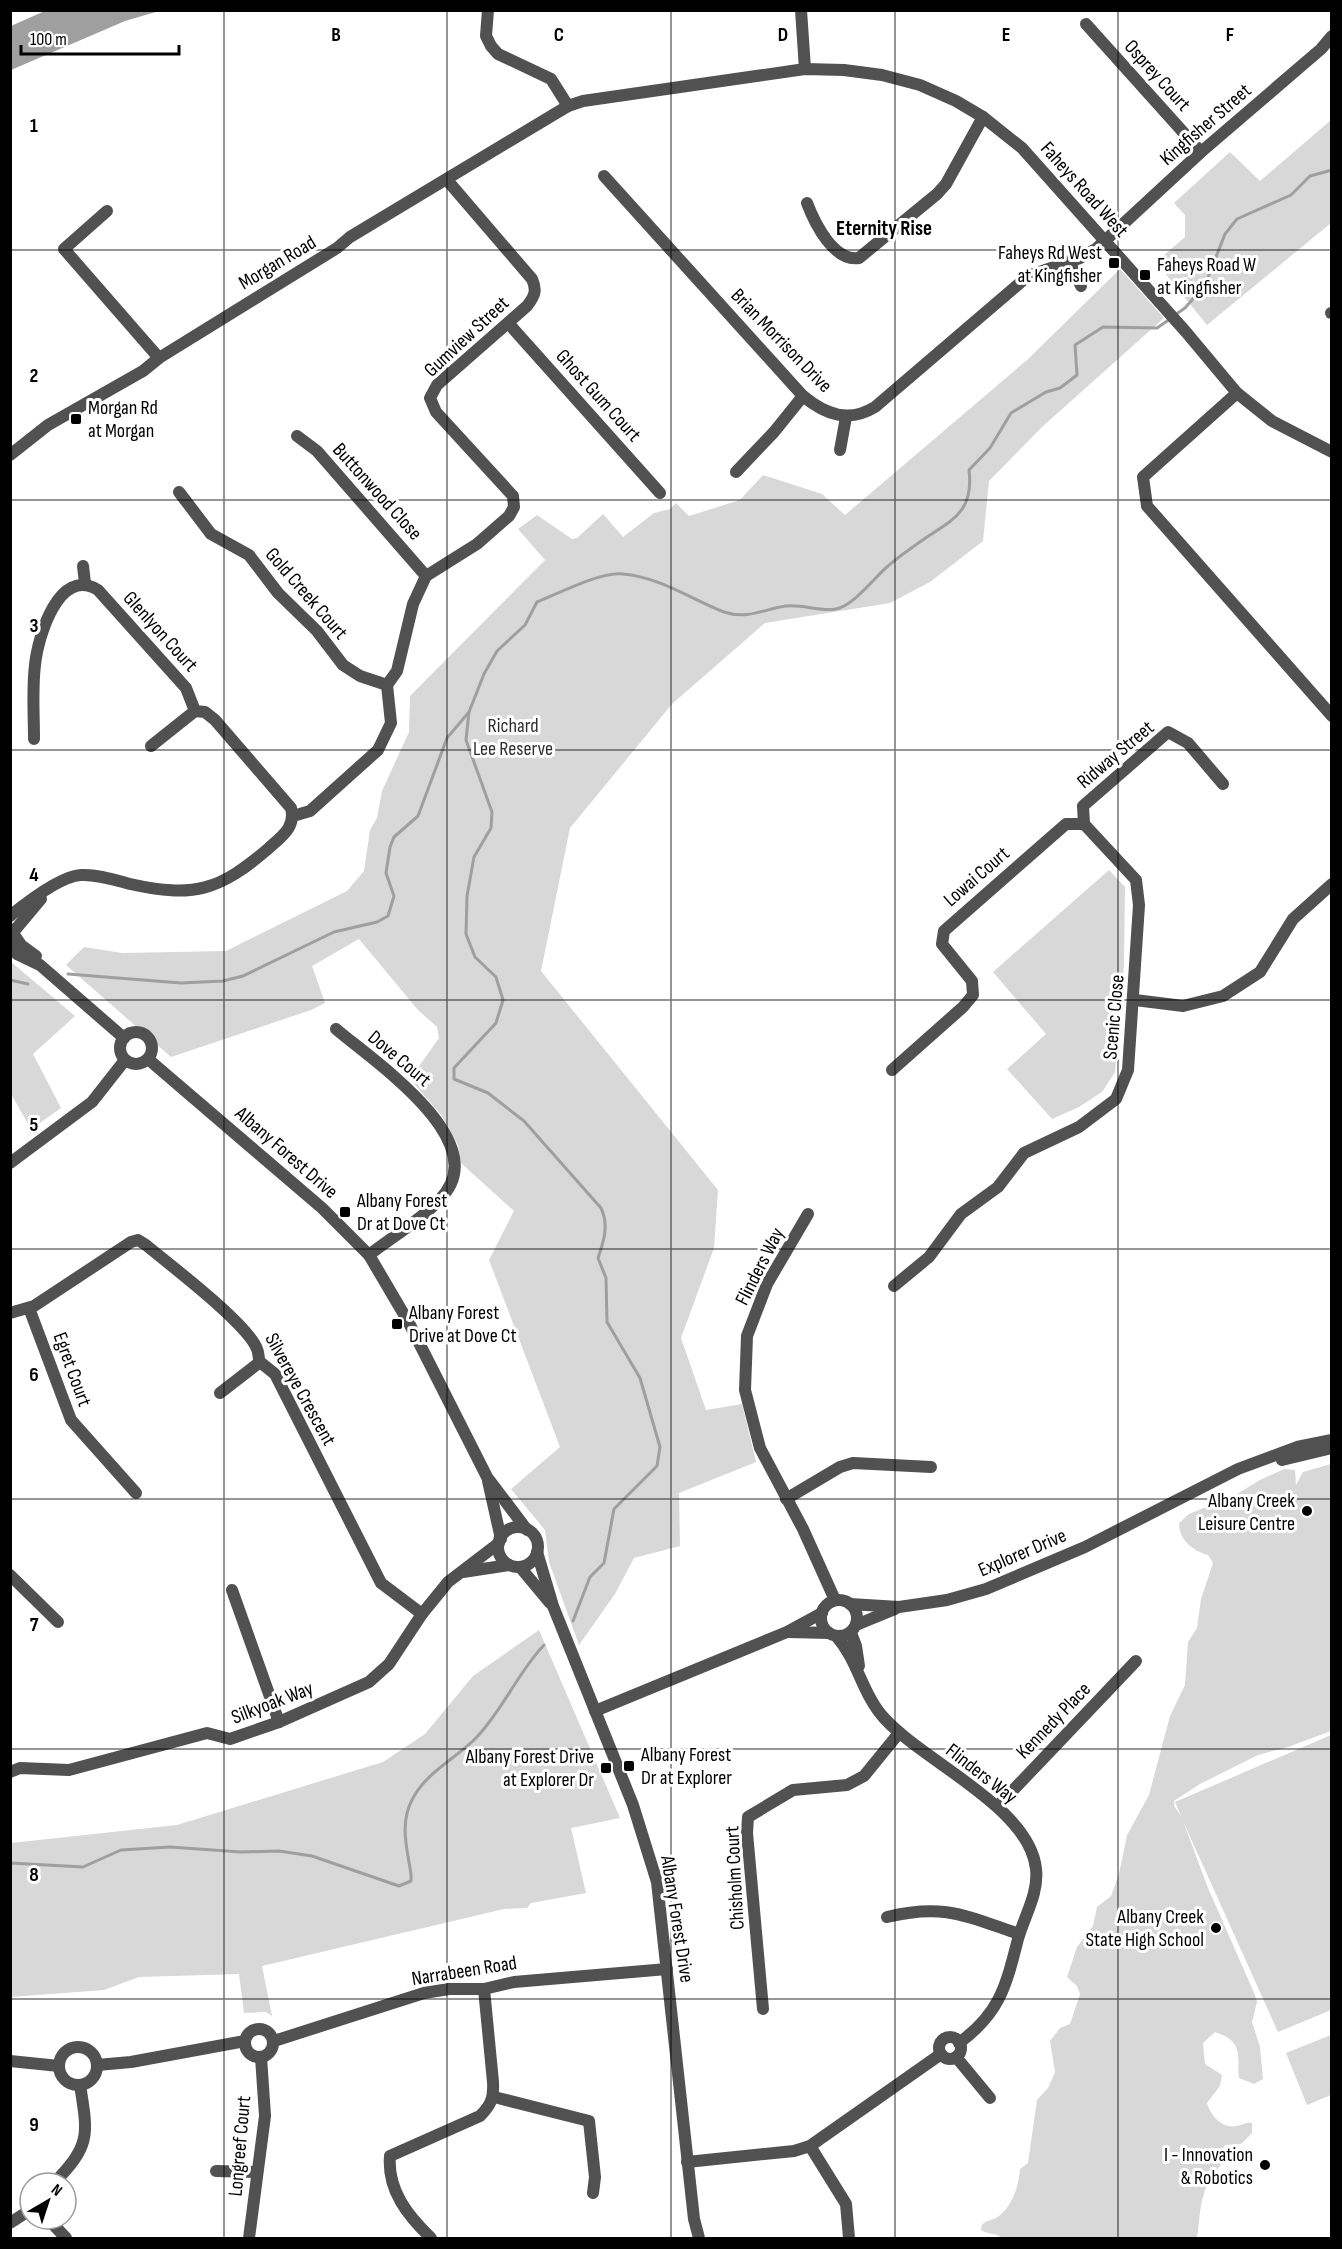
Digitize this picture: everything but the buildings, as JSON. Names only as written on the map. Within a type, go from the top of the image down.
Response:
[{"type":"street","points":[[488,10],[486,36],[491,46],[498,54],[551,80],[568,106]]},
{"type":"street","points":[[801,10],[805,69]]},
{"type":"street","name":"Osprey Court","points":[[1086,24],[1201,152]]},
{"type":"street","name":"Kingfisher Street","points":[[1105,240],[1201,152],[1312,57],[1332,36]]},
{"type":"street","name":"Faheys Road West","points":[[568,106],[583,101],[805,69],[844,70],[882,75],[920,86],[983,117],[1022,148],[1151,291],[1237,393],[1272,421],[1332,452]]},
{"type":"street","name":"Morgan Road","points":[[10,455],[48,425],[143,370],[159,357],[568,106]]},
{"type":"street","points":[[807,204],[814,224],[840,254],[850,260],[859,258],[941,189],[983,117]]},
{"type":"street","name":"Brian Morrison Drive","points":[[604,176],[803,396],[824,411],[846,417]]},
{"type":"street","name":"Gumview Street","points":[[426,576],[477,544],[509,516],[514,507],[513,496],[436,412],[430,398],[437,385],[509,324],[532,299],[535,286],[532,279],[447,180]]},
{"type":"street","points":[[107,211],[64,249],[159,357]]},
{"type":"street","points":[[840,450],[846,417],[855,417],[875,407],[1028,276],[1088,255],[1105,240]]},
{"type":"street","points":[[1069,261],[1081,286]]},
{"type":"street","name":"Ghost Gum Court","points":[[509,324],[660,493]]},
{"type":"street","points":[[1237,393],[1143,477],[1147,506],[1332,716]]},
{"type":"street","points":[[736,472],[774,432],[803,396]]},
{"type":"street","name":"Buttonwood Close","points":[[297,436],[317,451],[426,576]]},
{"type":"street","name":"Gold Creek Court","points":[[179,492],[212,534],[249,555],[278,593],[317,632],[343,665],[360,676],[387,685]]},
{"type":"street","points":[[34,740],[34,675],[38,649],[57,601],[72,586],[85,584],[83,566]]},
{"type":"street","points":[[293,816],[310,811],[378,750],[391,723],[387,685],[397,670],[413,604],[426,576]]},
{"type":"street","name":"Glenlyon Court","points":[[85,584],[98,590],[186,688],[195,711]]},
{"type":"street","points":[[10,916],[67,878],[82,875],[166,892],[212,886],[267,850],[292,825],[291,808],[215,720],[205,712],[195,711],[151,746]]},
{"type":"street","name":"Ridway Street","points":[[1084,824],[1083,806],[1168,732],[1188,743],[1223,784]]},
{"type":"street","name":"Lowai Court","points":[[892,1070],[963,1007],[973,995],[972,981],[942,944],[945,931],[1066,824],[1084,824]]},
{"type":"street","name":"Scenic Close","points":[[894,1286],[929,1257],[961,1214],[998,1186],[1024,1154],[1079,1127],[1116,1099],[1128,1070],[1135,1000],[1139,905],[1136,880],[1084,824]]},
{"type":"street","points":[[1135,1000],[1183,1006],[1223,996],[1260,972],[1293,919],[1332,884]]},
{"type":"street","points":[[50,889],[11,935],[38,958],[40,965],[124,1038]]},
{"type":"street","name":"Dove Court","points":[[336,1029],[422,1101],[452,1145],[456,1158],[447,1191],[369,1255]]},
{"type":"street","points":[[135,1033],[147,1037],[152,1048],[148,1059],[137,1064],[125,1060],[120,1049],[124,1038],[135,1033]]},
{"type":"street","name":"Albany Forest Drive","points":[[148,1059],[322,1208],[369,1255],[409,1323],[487,1477],[527,1530]]},
{"type":"street","points":[[10,1163],[92,1102],[125,1060]]},
{"type":"street","name":"Flinders Way","points":[[808,1214],[767,1284],[747,1336],[747,1399],[760,1448],[835,1600]]},
{"type":"street","name":"Silvereye Crescent","points":[[10,1313],[29,1308],[131,1242],[141,1241],[241,1328],[256,1347],[260,1362],[275,1374],[381,1583],[422,1614]]},
{"type":"street","name":"Egret Court","points":[[29,1308],[71,1420],[136,1493]]},
{"type":"street","points":[[220,1393],[260,1362]]},
{"type":"street","name":"Explorer Drive","points":[[850,1604],[899,1607],[947,1600],[986,1589],[1040,1568],[1238,1469],[1298,1447],[1332,1440]]},
{"type":"street","name":"Explorer Drive","points":[[1154,1513],[1177,1506],[1274,1463],[1332,1448]]},
{"type":"street","points":[[786,1499],[840,1467],[853,1463],[931,1467]]},
{"type":"street","name":"Albany Forest Drive","points":[[487,1477],[500,1541]]},
{"type":"street","points":[[462,1572],[515,1566],[531,1563],[537,1552],[536,1539],[527,1530],[511,1529],[500,1541],[501,1557],[515,1566]]},
{"type":"street","name":"Silkyoak Way","points":[[10,1772],[20,1768],[69,1770],[207,1733],[230,1739],[279,1722],[362,1686],[378,1675],[448,1582],[500,1541]]},
{"type":"street","name":"Albany Forest Drive","points":[[537,1552],[553,1606],[626,1783],[652,1865],[660,1902],[687,2162],[694,2219],[699,2238]]},
{"type":"street","name":"Albany Forest Drive","points":[[515,1566],[553,1606]]},
{"type":"street","name":"Flinders Way","points":[[822,1572],[823,1611]]},
{"type":"street","points":[[11,1575],[58,1622]]},
{"type":"street","points":[[232,1590],[279,1722]]},
{"type":"street","points":[[595,1711],[787,1632],[823,1611],[835,1600],[850,1604],[857,1614],[853,1629],[833,1635],[787,1632]]},
{"type":"street","name":"Explorer Drive","points":[[853,1629],[899,1607]]},
{"type":"street","points":[[823,1611],[822,1625],[833,1635]]},
{"type":"street","name":"Flinders Way","points":[[853,1629],[861,1676]]},
{"type":"street","name":"Flinders Way","points":[[833,1635],[847,1648],[873,1704],[899,1733],[961,1781],[998,1806],[1026,1838],[1036,1870],[1032,1899],[998,2003],[986,2021],[959,2043]]},
{"type":"street","name":"Kennedy Place","points":[[998,1806],[1136,1662]]},
{"type":"street","name":"Chisholm Court","points":[[763,2009],[747,1833],[748,1817],[793,1790],[847,1785],[864,1776],[899,1733]]},
{"type":"street","points":[[887,1917],[916,1910],[953,1911],[1019,1934]]},
{"type":"street","name":"Narrabeen Road","points":[[274,2041],[424,1993],[449,1989],[483,1989],[514,1982],[667,1969]]},
{"type":"street","points":[[431,2238],[405,2212],[389,2172],[390,2156],[480,2116],[494,2097],[483,1989]]},
{"type":"street","points":[[257,2029],[267,2031],[274,2041],[272,2050],[261,2057],[248,2052],[245,2041],[249,2034],[257,2029]]},
{"type":"street","points":[[953,2038],[959,2043],[961,2050],[956,2058],[949,2059],[941,2054],[940,2047],[944,2040],[953,2038]]},
{"type":"street","points":[[97,2065],[130,2062],[245,2041]]},
{"type":"street","points":[[79,2047],[94,2055],[97,2065],[95,2077],[80,2085],[68,2082],[59,2066],[63,2055],[79,2047]]},
{"type":"street","points":[[687,2162],[795,2151],[810,2146],[941,2054]]},
{"type":"street","name":"Longreef Court","points":[[249,2238],[265,2116],[261,2057]]},
{"type":"street","points":[[956,2058],[990,2098]]},
{"type":"street","points":[[10,2061],[59,2066]]},
{"type":"street","points":[[66,2171],[75,2162],[83,2146],[86,2125],[80,2085]]},
{"type":"street","points":[[494,2097],[589,2121],[595,2177],[593,2193]]},
{"type":"street","points":[[810,2146],[846,2204],[849,2238]]},
{"type":"street","points":[[216,2171],[257,2172]]},
{"type":"street","name":"Albany Forest Drive","points":[[692,2238],[694,2219]]},
{"type":"green space","points":[[1331,120],[1331,223],[1207,325],[1156,262],[1185,237],[1185,215],[1174,203],[1230,152],[1260,181]]},
{"type":"green space","name":"Richard Lee Reserve","points":[[1120,269],[1164,318],[1042,427],[989,481],[983,541],[930,582],[890,603],[765,623],[672,704],[570,828],[541,971],[718,1190],[714,1248],[681,1338],[706,1410],[742,1404],[756,1462],[679,1493],[680,1546],[634,1558],[615,1594],[579,1645],[549,1562],[545,1530],[511,1489],[560,1447],[489,1260],[514,1211],[461,1163],[458,1145],[442,1116],[410,1079],[439,1038],[437,1027],[418,1010],[359,939],[312,966],[325,1003],[311,1010],[171,1057],[66,965],[84,947],[122,953],[226,951],[347,891],[364,871],[370,830],[377,818],[382,791],[409,732],[410,696],[545,560],[518,529],[537,515],[572,539],[577,538],[603,514],[623,537],[654,513],[670,509],[676,503],[689,516],[740,500],[763,475],[822,494],[845,515],[1027,360]]},
{"type":"green space","points":[[1109,870],[1125,887],[1124,964],[1115,1072],[1102,1092],[1079,1107],[1052,1119],[1007,1069],[1046,1034],[993,972]]},
{"type":"green space","points":[[10,961],[75,1016],[33,1054],[61,1108],[31,1129],[11,1094]]},
{"type":"green space","name":"Albany Creek State High School","points":[[1331,1464],[1331,1731],[1258,1755],[1200,1784],[1174,1801],[1174,1806],[1181,1816],[1175,1802],[1331,1735],[1331,2010],[1278,2032],[1183,1821],[1208,1888],[1257,2002],[1252,2022],[1260,2047],[1263,2079],[1254,2084],[1239,2078],[1235,2045],[1231,2040],[1215,2032],[1203,2043],[1205,2064],[1222,2075],[1220,2086],[1207,2103],[1214,2117],[1227,2126],[1252,2123],[1252,2133],[1241,2144],[1225,2145],[1222,2150],[1223,2159],[1208,2183],[1203,2197],[1197,2238],[1002,2238],[984,2232],[981,2230],[982,2225],[995,2219],[1008,2207],[1016,2189],[1020,2169],[1028,2163],[1037,2100],[1048,2088],[1055,2072],[1050,2041],[1060,2028],[1070,2024],[1080,1994],[1077,1986],[1067,1977],[1077,1947],[1093,1926],[1097,1907],[1111,1896],[1119,1874],[1127,1835],[1149,1795],[1170,1716],[1185,1685],[1188,1642],[1197,1628],[1201,1599],[1213,1563],[1208,1555],[1197,1551],[1184,1540],[1179,1523],[1189,1514],[1237,1494],[1284,1469],[1295,1470],[1296,1485],[1303,1472]]},
{"type":"green space","points":[[539,1630],[620,1818],[571,1828],[586,1893],[531,1903],[527,1908],[504,1909],[262,1966],[272,2016],[266,2012],[244,2013],[239,1974],[139,1977],[104,1990],[11,1997],[11,1843],[177,1825],[383,1762],[425,1734],[473,1676]]},
{"type":"green space","points":[[1331,2035],[1331,2095],[1307,2105],[1286,2053]]},
{"type":"shaded area","points":[[47,10],[159,11],[125,21],[11,70],[11,26]]},
{"type":"waterway","points":[[1175,315],[1185,308],[1205,285],[1225,234],[1237,219],[1291,195],[1310,176],[1332,170]]},
{"type":"waterway","points":[[573,1621],[590,1577],[604,1563],[614,1509],[657,1466],[660,1447],[640,1378],[607,1322],[606,1278],[598,1258],[605,1227],[601,1208],[524,1121],[488,1093],[454,1079],[454,1068],[496,1023],[503,1000],[496,977],[475,957],[466,934],[467,896],[474,857],[491,828],[492,812],[466,740],[469,712],[484,674],[497,651],[525,625],[537,602],[591,580],[613,574],[649,579],[733,614],[748,614],[786,606],[830,610],[843,607],[892,563],[960,512],[968,495],[969,470],[990,448],[1011,413],[1046,392],[1060,388],[1077,375],[1075,345],[1103,327],[1157,328],[1170,319]]},
{"type":"waterway","points":[[68,974],[181,983],[223,981],[243,976],[334,932],[377,922],[388,916],[394,896],[386,873],[390,847],[394,837],[418,816],[447,738],[469,712]]},
{"type":"waterway","points":[[10,980],[28,984]]},
{"type":"waterway","points":[[10,1863],[83,1867],[121,1850],[170,1847],[241,1852],[279,1851],[312,1856],[399,1886],[411,1881],[405,1826],[413,1798],[426,1781],[468,1746],[486,1727],[526,1667],[544,1645]]},
{"type":"place","name":"Faheys Rd West at Kingfisher","points":[[1114,263]]},
{"type":"place","name":"Faheys Road W at Kingfisher","points":[[1145,275]]},
{"type":"place","name":"Morgan Rd at Morgan","points":[[76,419]]},
{"type":"place","name":"Albany Forest Dr at Dove Ct","points":[[345,1212]]},
{"type":"place","name":"Albany Forest Drive at Dove Ct","points":[[397,1324]]},
{"type":"place","name":"Albany Creek Leisure Centre","points":[[1307,1511]]},
{"type":"place","name":"Albany Forest Dr at Explorer","points":[[629,1766]]},
{"type":"place","name":"Albany Forest Drive at Explorer Dr","points":[[606,1768]]},
{"type":"place","name":"Albany Creek State High School","points":[[1216,1928]]},
{"type":"place","name":"I - Innovation & Robotics","points":[[1265,2165]]},
{"type":"district","name":"Eternity Rise","points":[[884,228]]}]
